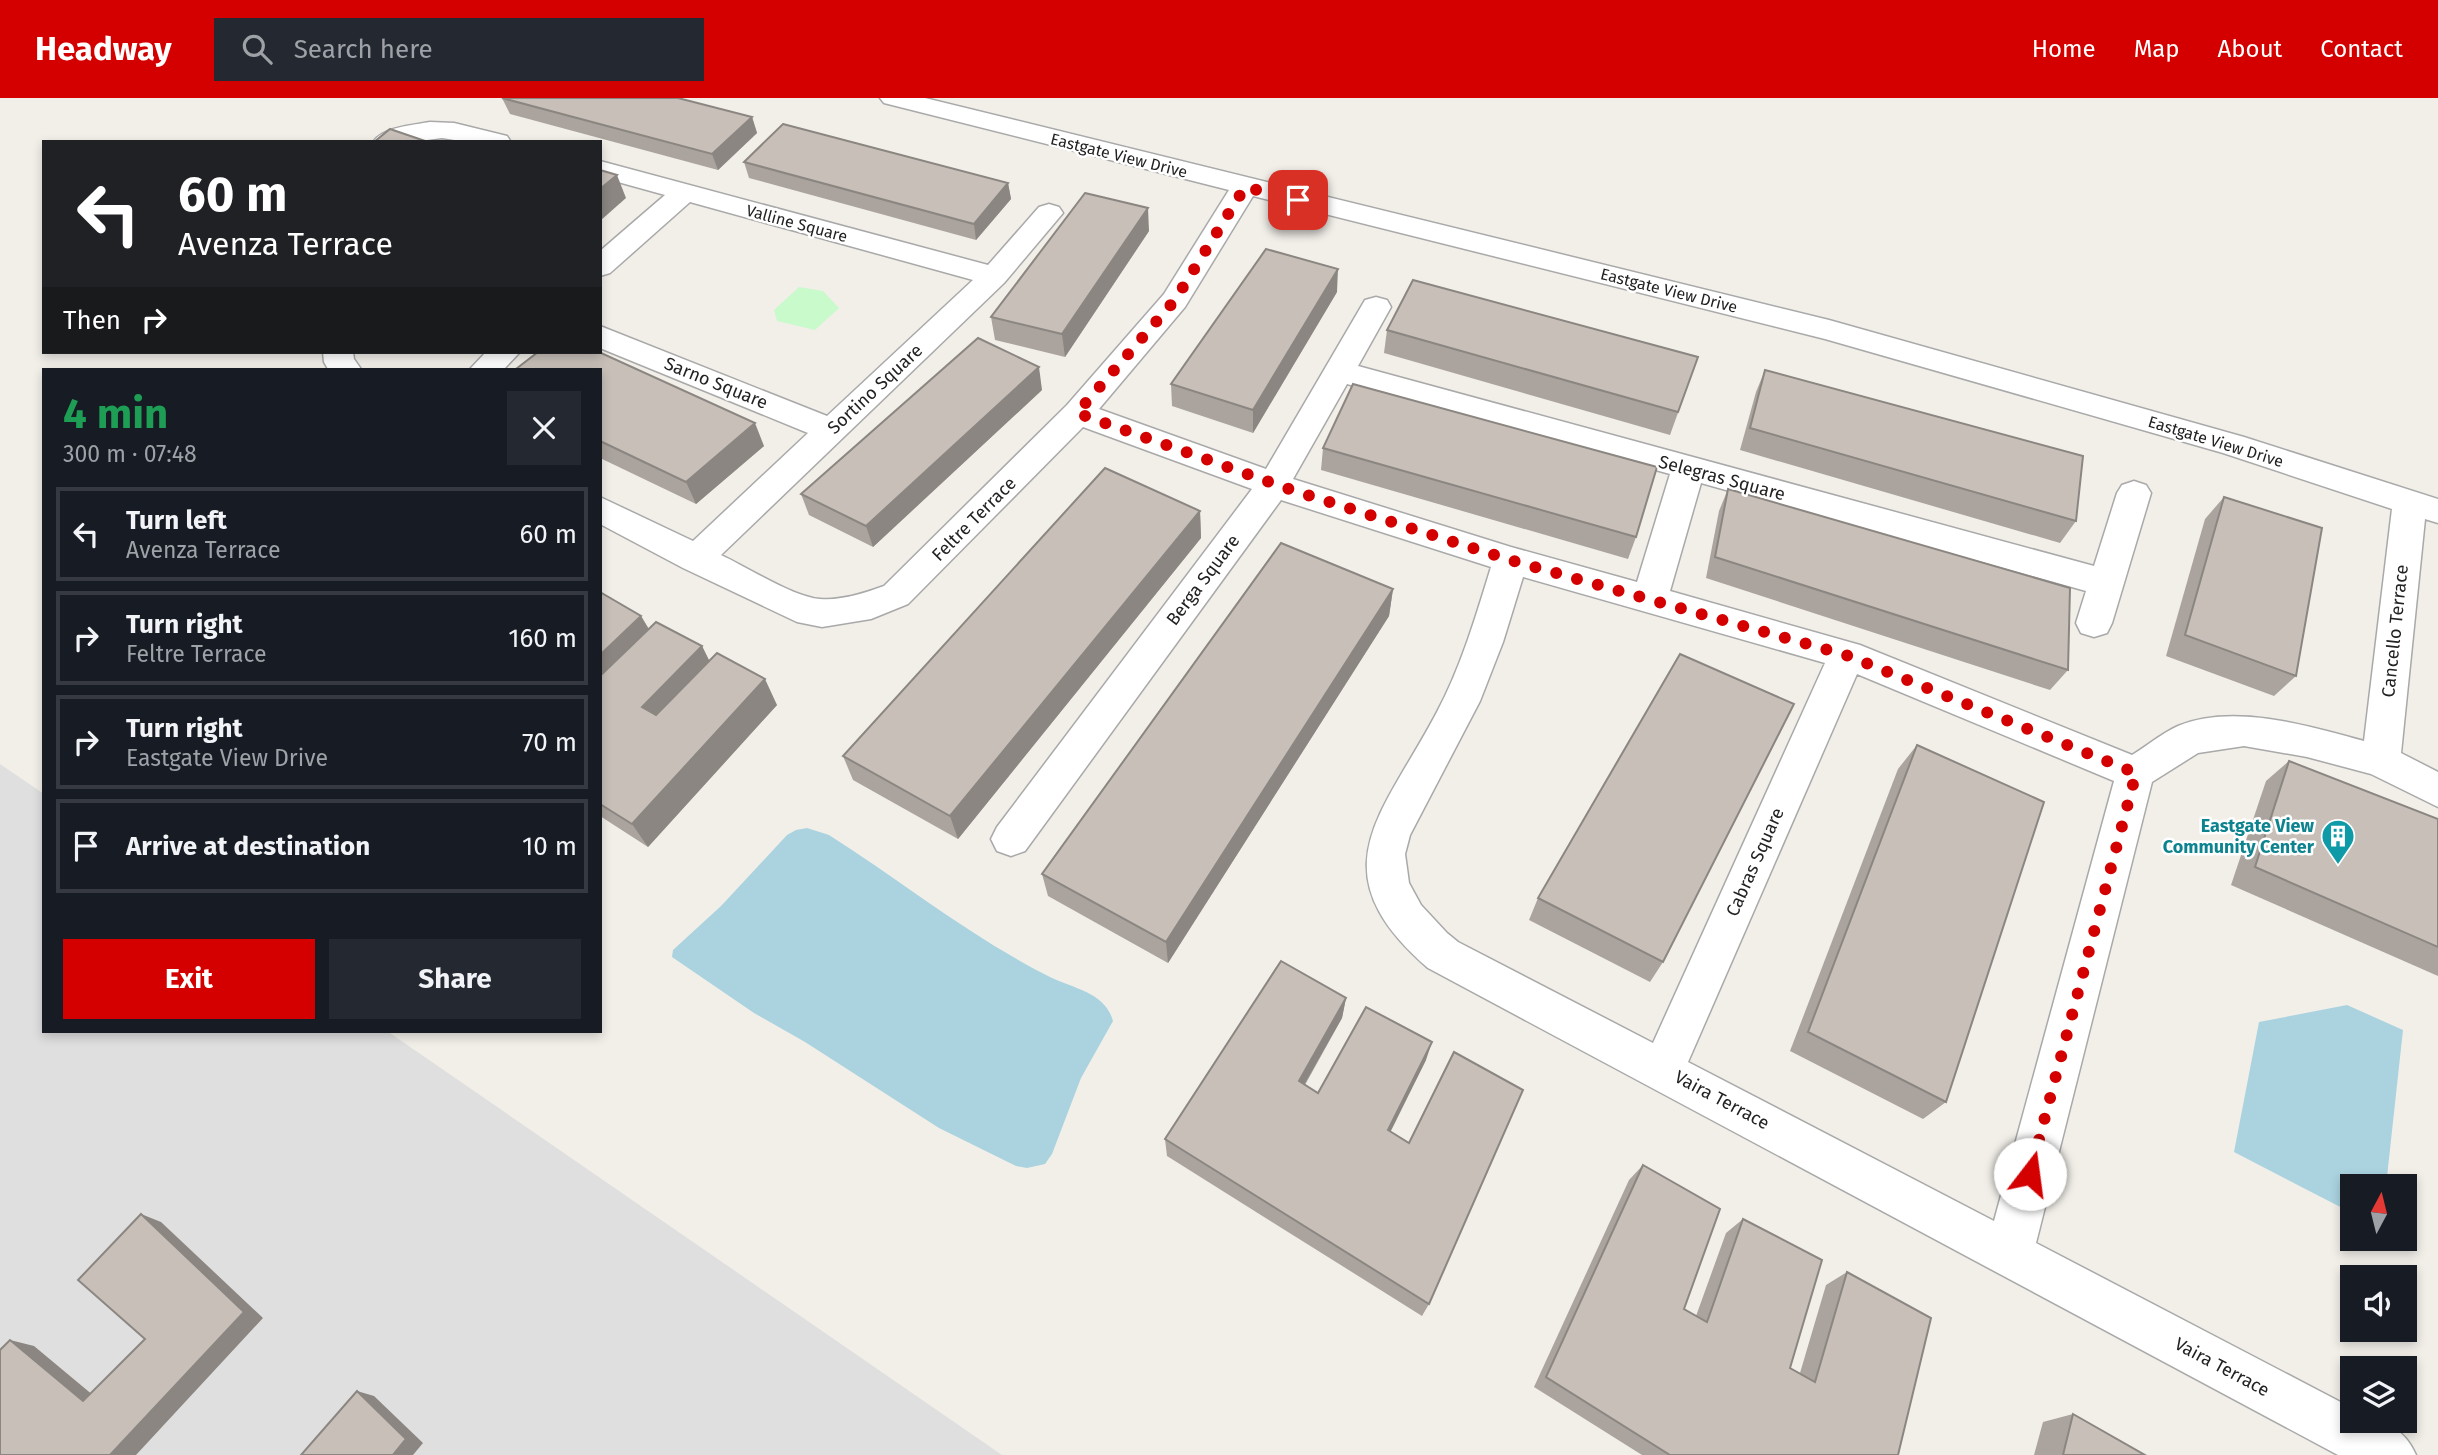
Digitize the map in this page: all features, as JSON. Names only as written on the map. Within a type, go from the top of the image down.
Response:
[{"type":"street","name":"Eastgate View Drive","points":[[893,98],[1829,330],[2233,445],[2424,506]]},
{"type":"street","points":[[392,140],[435,128],[490,140]]},
{"type":"street","name":"Valline Square","points":[[602,170],[994,276]]},
{"type":"street","name":"Feltre Terrace","points":[[602,510],[797,608],[822,613],[871,605],[896,595],[1077,413],[1175,300],[1245,187]]},
{"type":"street","points":[[602,265],[685,192]]},
{"type":"street","name":"Sortino Square","points":[[695,559],[994,276],[1049,213]]},
{"type":"street","name":"Berga Square","points":[[1011,839],[1274,484],[1376,307]]},
{"type":"street","name":"Sarno Square","points":[[602,337],[831,430]]},
{"type":"street","points":[[486,368],[503,354]]},
{"type":"street","name":"Selegras Square","points":[[1339,371],[2106,583]]},
{"type":"street","points":[[1077,413],[1274,484],[1510,560],[1846,655],[2136,773]]},
{"type":"street","points":[[1650,600],[1688,469]]},
{"type":"street","points":[[2094,623],[2134,493]]},
{"type":"street","name":"Cancello Terrace","points":[[2381,761],[2424,506]]},
{"type":"street","name":"Vaira Terrace","points":[[1510,560],[1488,638],[1452,720],[1403,806],[1384,867],[1402,912],[1415,933],[1443,955],[2390,1455]]},
{"type":"street","name":"Cabras Square","points":[[1663,1069],[1846,655]]},
{"type":"street","points":[[2009,1254],[2136,773],[2190,738],[2244,732],[2307,741],[2381,761],[2438,791]]},
{"type":"shaded area","points":[[0,764],[42,793],[42,1033],[390,1033],[1002,1455],[0,1455]]},
{"type":"green space","points":[[799,287],[823,291],[839,308],[815,330],[777,321],[774,310]]},
{"type":"water","points":[[807,828],[829,835],[993,945],[1050,977],[1096,997],[1109,1011],[1113,1021],[1081,1078],[1052,1154],[1045,1164],[1027,1168],[1016,1166],[939,1128],[805,1042],[754,1013],[672,957],[673,950],[721,906],[787,835]]},
{"type":"water","points":[[2347,1005],[2403,1030],[2387,1174],[2340,1174],[2340,1207],[2234,1152],[2259,1022]]},
{"type":"building","points":[[502,98],[678,98],[752,117],[712,154]]},
{"type":"building","points":[[783,124],[1008,183],[974,224],[744,162]]},
{"type":"building","points":[[390,129],[422,140],[376,140]]},
{"type":"building","points":[[602,171],[617,175],[602,187]]},
{"type":"building","points":[[1085,193],[1148,208],[1062,334],[991,317]]},
{"type":"building","points":[[1266,249],[1338,269],[1253,410],[1171,384]]},
{"type":"building","points":[[1413,280],[1698,357],[1678,412],[1387,330]]},
{"type":"building","points":[[978,338],[1039,367],[866,526],[801,494]]},
{"type":"building","points":[[602,353],[755,423],[686,482],[602,442],[602,368],[517,368],[535,354]]},
{"type":"building","points":[[1765,370],[2083,456],[2076,521],[1750,428]]},
{"type":"building","points":[[1353,384],[1657,467],[1636,537],[1323,448]]},
{"type":"building","points":[[1105,468],[1200,511],[950,816],[843,756]]},
{"type":"building","points":[[1728,489],[2070,588],[2068,670],[1715,557]]},
{"type":"building","points":[[2224,497],[2322,528],[2296,676],[2185,635]]},
{"type":"building","points":[[1281,543],[1393,589],[1166,942],[1042,874]]},
{"type":"building","points":[[602,593],[641,616],[602,653]]},
{"type":"building","points":[[656,622],[702,646],[642,707],[656,715],[717,653],[765,679],[632,824],[602,805],[602,674]]},
{"type":"building","points":[[1680,654],[1794,704],[1663,962],[1538,898]]},
{"type":"building","points":[[1917,745],[2044,802],[1946,1102],[1808,1032]]},
{"type":"building","name":"Eastgate View Community Center","points":[[2289,761],[2438,819],[2438,947],[2255,867]]},
{"type":"building","points":[[1281,961],[1346,998],[1299,1081],[1318,1093],[1366,1007],[1432,1042],[1388,1130],[1409,1143],[1454,1052],[1523,1090],[1429,1304],[1165,1139]]},
{"type":"building","points":[[1643,1165],[1720,1209],[1684,1309],[1707,1322],[1743,1219],[1822,1260],[1790,1368],[1815,1382],[1847,1272],[1931,1318],[1898,1455],[1670,1455],[1546,1377]]},
{"type":"building","points":[[141,1214],[244,1312],[110,1455],[0,1455],[0,1350],[10,1340],[83,1401],[145,1339],[78,1280]]},
{"type":"building","points":[[357,1391],[406,1439],[393,1455],[301,1455]]},
{"type":"building","points":[[2073,1414],[2145,1455],[2063,1455]]},
{"type":"place","name":"Eastgate View Community Center","points":[[2338,866]]},
{"type":"route","points":[[1298,200],[1245,187],[1175,300],[1077,413],[1289,489],[1510,560],[1846,655],[2136,773],[2030,1174]]}]
